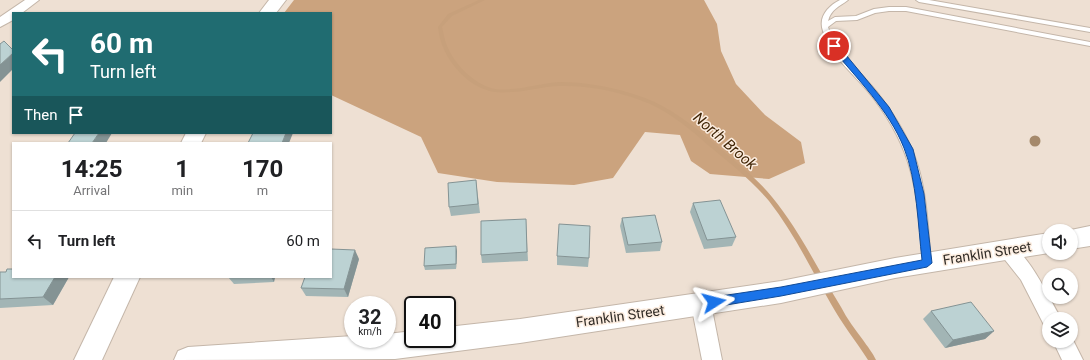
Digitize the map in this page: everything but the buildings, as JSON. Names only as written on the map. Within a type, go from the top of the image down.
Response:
[{"type":"street","points":[[15,12],[33,0]]},
{"type":"street","points":[[268,12],[278,0]]},
{"type":"street","points":[[0,23],[12,14]]},
{"type":"street","points":[[1078,238],[1090,236]]},
{"type":"street","name":"Franklin Street","points":[[188,360],[395,346],[520,331],[781,292],[927,263],[1042,244]]},
{"type":"street","points":[[1007,251],[1027,275],[1047,312]]},
{"type":"street","points":[[88,360],[127,278]]},
{"type":"street","points":[[701,304],[712,360]]},
{"type":"street","points":[[1066,348],[1073,360]]},
{"type":"lane","points":[[919,0],[1090,30]]},
{"type":"lane","points":[[841,1],[827,11],[825,26],[829,39],[886,109],[908,149],[920,194],[927,263]]},
{"type":"lane","points":[[825,26],[835,19],[857,18],[874,11],[889,9],[906,10],[1090,44]]},
{"type":"shaded area","points":[[294,0],[704,0],[717,24],[721,51],[736,84],[765,115],[801,142],[805,163],[769,179],[710,174],[691,161],[680,135],[645,132],[613,178],[574,185],[497,182],[438,173],[421,137],[332,95],[332,12],[285,12]]},
{"type":"waterway","name":"North Brook","points":[[483,0],[450,15],[440,27],[444,45],[449,54],[460,69],[473,82],[487,88],[500,91],[514,91],[557,84],[573,84],[603,88],[652,103],[683,121],[742,170],[771,200],[791,228],[843,318],[872,360]]},
{"type":"route","points":[[714,302],[781,292],[895,268],[927,263],[920,194],[915,169],[908,149],[900,131],[873,90],[834,46]]}]
